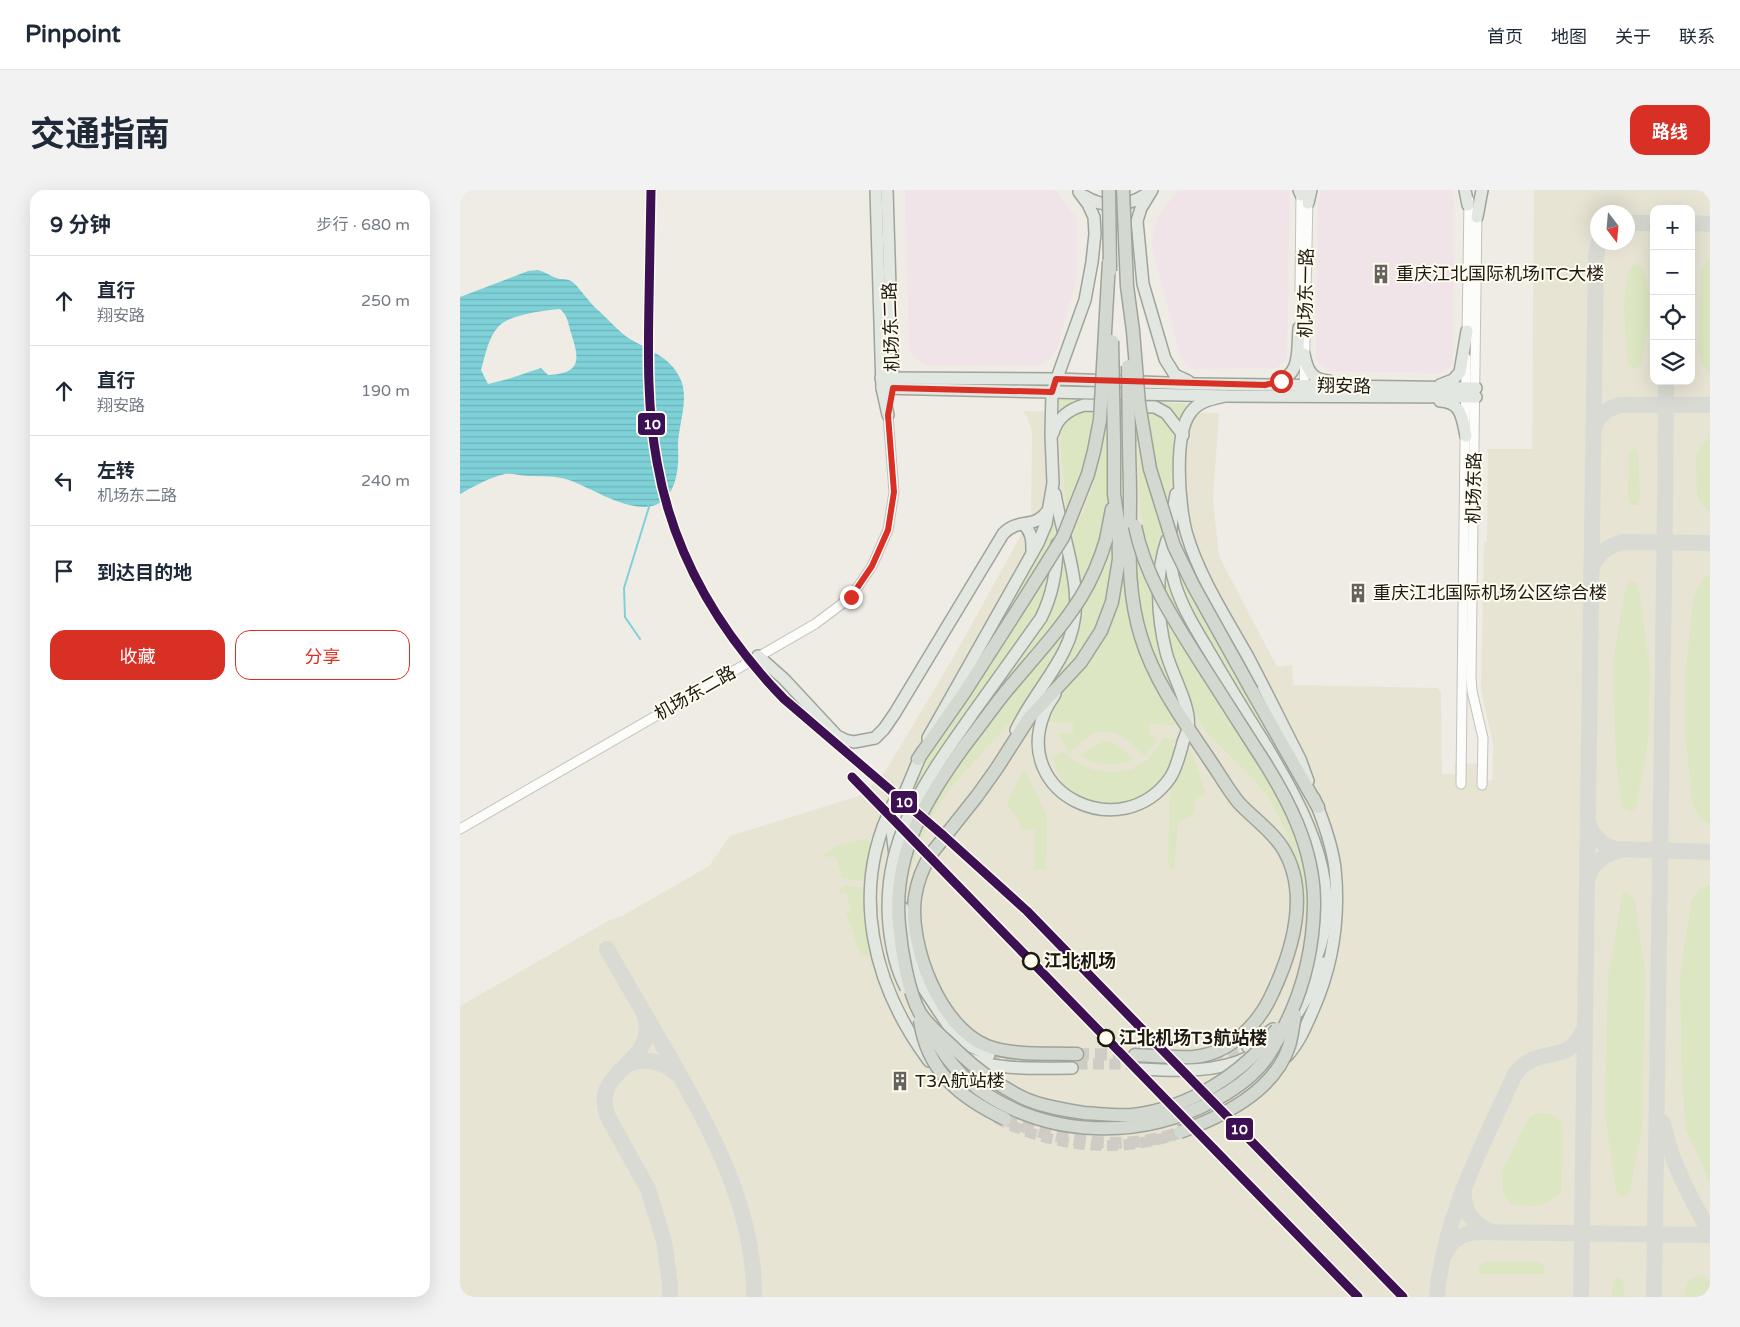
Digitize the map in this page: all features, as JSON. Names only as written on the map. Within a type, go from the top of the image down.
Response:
[{"type":"highway","points":[[918,760],[1023,601],[1062,537],[1088,474],[1100,420],[1109,262],[1110,190]]},
{"type":"highway","points":[[1123,190],[1127,286],[1130,497],[1128,538],[1132,600],[1141,638],[1154,669],[1188,728],[1239,802],[1282,846],[1289,860],[1295,888],[1296,915],[1293,937],[1287,958],[1266,1008],[1252,1026],[1237,1040],[1221,1049],[1195,1057],[1135,1055]]},
{"type":"highway","points":[[1077,1054],[1011,1051],[986,1046],[961,1030],[950,1017],[932,987],[920,950],[915,922],[915,897],[926,863],[997,768],[1027,714],[1061,684],[1080,662],[1096,640],[1108,616],[1119,559],[1118,521],[1114,494],[1109,262]]},
{"type":"highway","points":[[1127,286],[1133,330],[1139,404],[1147,454],[1158,498],[1174,546],[1193,585],[1319,812]]},
{"type":"highway","points":[[1005,1119],[959,1092],[945,1078],[933,1061],[924,1040],[918,1008],[901,945],[898,899],[899,879],[914,828],[946,771],[1002,696],[1040,651],[1080,598],[1100,559],[1106,540],[1114,494]]},
{"type":"highway","points":[[918,1008],[972,1066],[999,1085],[1029,1100],[1062,1110],[1115,1116],[1154,1111],[1183,1101],[1212,1087],[1248,1060],[1269,1039],[1297,999],[1304,982],[1313,930],[1314,891],[1310,865],[1302,836],[1289,804],[1265,762],[1168,611],[1150,575],[1139,544],[1130,497]]},
{"type":"highway","points":[[1185,1130],[1235,1106],[1260,1088],[1273,1074],[1289,1047],[1297,999]]},
{"type":"main road","name":"机场东二路","points":[[876,190],[887,383]]},
{"type":"main road","name":"机场东二路","points":[[887,383],[888,190]]},
{"type":"main road","points":[[1078,191],[1097,203],[1117,205],[1136,200],[1152,190]]},
{"type":"main road","points":[[1152,190],[1141,208],[1137,221],[1143,284],[1168,365],[1180,379],[1196,384]]},
{"type":"main road","points":[[1465,190],[1468,205]]},
{"type":"main road","points":[[1477,217],[1482,190]]},
{"type":"main road","points":[[918,1008],[902,980],[890,936],[887,908],[893,857],[901,830],[915,800],[934,768],[1030,635],[1046,607],[1057,568],[1051,438],[1052,392],[1089,287],[1095,234],[1092,210],[1078,191]]},
{"type":"main road","points":[[1265,385],[1286,379],[1294,371],[1300,328]]},
{"type":"main road","points":[[1430,387],[1447,383],[1460,372],[1467,331]]},
{"type":"main road","points":[[1020,379],[1048,372],[1058,364],[1067,350]]},
{"type":"main road","points":[[1304,354],[1307,366],[1315,378],[1324,381],[1341,381],[1360,386]]},
{"type":"main road","name":"翔安路","points":[[887,383],[1056,379],[1265,385],[1301,391],[1404,397],[1471,392]]},
{"type":"main road","name":"翔安路","points":[[887,383],[1052,392],[1225,396],[1360,386],[1430,387],[1471,392]]},
{"type":"main road","points":[[887,383],[888,415]]},
{"type":"main road","points":[[1054,508],[1075,586],[1076,616],[1064,651],[1027,714],[1038,740],[1043,766],[1057,789],[1065,796],[1082,805],[1097,809],[1112,810],[1138,805],[1162,788],[1171,776],[1179,759],[1188,728],[1186,706],[1166,654],[1159,611],[1159,578],[1164,548],[1170,530],[1178,480],[1182,435],[1187,418],[1196,406],[1225,396]]},
{"type":"main road","points":[[1404,397],[1418,401],[1453,404],[1461,415],[1466,436]]},
{"type":"main road","points":[[1051,438],[1054,426],[1059,420],[1070,410],[1084,405],[1155,407],[1166,413],[1182,435]]},
{"type":"main road","points":[[1178,480],[1186,534],[1194,554],[1300,760],[1319,812],[1328,839],[1334,867],[1336,923],[1330,960],[1318,999],[1299,1040],[1277,1068],[1235,1104],[1206,1123],[1185,1130]]},
{"type":"main road","points":[[758,656],[784,679],[837,736],[854,742],[865,742],[875,738],[895,714],[997,542],[1010,526],[1041,519],[1054,508]]},
{"type":"main road","points":[[977,1107],[945,1082],[924,1054],[889,991],[878,962],[873,939],[870,912],[870,877],[875,847],[883,825],[900,790],[1032,552],[1054,508]]},
{"type":"main road","points":[[1023,524],[1032,536],[1032,552]]},
{"type":"main road","points":[[1170,530],[1174,582],[1180,600],[1293,792],[1309,825],[1319,856],[1326,897],[1324,931],[1315,963],[1304,982]]},
{"type":"main road","points":[[1038,740],[1044,714],[1061,684]]},
{"type":"main road","points":[[918,760],[894,819],[892,831],[907,934],[924,989],[958,1040],[989,1055]]},
{"type":"main road","points":[[1140,1069],[1189,1070],[1222,1066],[1243,1060],[1266,1048],[1282,1036],[1321,971],[1328,938],[1330,894],[1319,812]]},
{"type":"main road","points":[[914,961],[909,911],[910,896],[912,884],[926,863]]},
{"type":"main road","points":[[1248,1047],[1268,1034],[1285,1018],[1321,971]]},
{"type":"main road","points":[[904,1020],[954,1052],[974,1060],[1004,1066],[1072,1068]]},
{"type":"street","name":"机场东路","points":[[1461,784],[1466,436],[1471,392],[1467,331],[1469,190]]},
{"type":"street","name":"机场东路","points":[[1478,190],[1471,392],[1471,677],[1472,691],[1483,738],[1482,785]]},
{"type":"street","name":"机场东一路","points":[[1301,391],[1300,328],[1304,193]]},
{"type":"street","name":"机场东一路","points":[[1301,391],[1304,354],[1304,193]]},
{"type":"street","name":"机场东二路","points":[[460,829],[815,624],[851,597],[872,566],[888,530],[894,492],[888,415]]},
{"type":"shaded area","points":[[905,190],[1055,190],[1077,219],[1077,277],[1057,349],[1050,359],[1038,366],[923,365],[909,350]]},
{"type":"shaded area","points":[[1178,190],[1290,190],[1287,358],[1277,368],[1192,369],[1181,358],[1153,251],[1152,239],[1157,218]]},
{"type":"shaded area","points":[[1321,190],[1451,190],[1454,199],[1453,364],[1443,373],[1327,371],[1316,360],[1318,201]]},
{"type":"shaded area","points":[[1534,190],[1710,190],[1710,1297],[460,1297],[460,1006],[608,921],[622,916],[709,866],[730,836],[862,795],[885,772],[953,658],[1031,517],[1032,432],[1023,411],[1219,413],[1213,500],[1219,556],[1277,667],[1292,665],[1293,685],[1438,688],[1441,693],[1442,774],[1455,774],[1455,763],[1488,764],[1488,780],[1492,781],[1493,744],[1481,691],[1484,542],[1487,542],[1488,449],[1532,449]]},
{"type":"green space","points":[[1710,258],[1710,374],[1702,365],[1698,352],[1701,273],[1705,263]]},
{"type":"green space","points":[[1633,264],[1641,266],[1646,276],[1649,300],[1648,325],[1642,360],[1640,366],[1634,369],[1628,364],[1624,312],[1626,285]]},
{"type":"green space","points":[[1059,398],[1190,404],[1180,421],[1170,411],[1087,401],[1076,401],[1059,413]]},
{"type":"green space","points":[[1085,409],[1097,409],[1088,456],[1067,517],[1060,436],[1070,420]]},
{"type":"green space","points":[[1137,410],[1151,412],[1164,420],[1170,427],[1173,438],[1171,474],[1155,568],[1144,532],[1141,512]]},
{"type":"green space","points":[[1107,423],[1109,499],[1097,553],[1080,589],[1070,536],[1083,513],[1093,483]]},
{"type":"green space","points":[[1710,437],[1710,511],[1701,504],[1697,495],[1696,457],[1700,447]]},
{"type":"green space","points":[[1634,448],[1638,452],[1640,497],[1638,505],[1631,505],[1628,498],[1629,452]]},
{"type":"green space","points":[[1054,520],[1055,562],[1044,607],[1003,680],[1035,637],[1054,602],[1058,590],[1062,551],[1071,599],[1068,628],[1058,655],[1043,681],[1024,705],[939,804],[911,868],[896,845],[898,824],[905,802],[932,753],[996,658],[1042,584],[1035,574],[958,694],[1030,569]]},
{"type":"green space","points":[[1115,537],[1115,577],[1091,644],[1040,698],[1071,648],[1078,630],[1081,608],[1105,570]]},
{"type":"green space","points":[[1183,538],[1196,572],[1185,586],[1269,737],[1218,658],[1182,596],[1175,562]]},
{"type":"green space","points":[[1134,545],[1153,597],[1158,642],[1183,709],[1154,655],[1143,626],[1135,577]]},
{"type":"green space","points":[[1167,554],[1168,578],[1172,595],[1185,622],[1162,586]]},
{"type":"green space","points":[[1124,570],[1129,597],[1173,711],[1176,725],[1150,724],[1149,735],[1157,738],[1153,747],[1144,756],[1125,739],[1108,732],[1099,732],[1090,736],[1070,753],[1058,734],[1073,733],[1073,723],[1045,722],[1054,702],[1091,659],[1108,633],[1119,599]]},
{"type":"green space","points":[[1710,574],[1710,824],[1699,815],[1692,802],[1685,729],[1686,670],[1693,602],[1702,580]]},
{"type":"green space","points":[[1628,581],[1636,582],[1639,591],[1650,671],[1648,739],[1636,808],[1630,812],[1622,808],[1616,760],[1613,663]]},
{"type":"green space","points":[[1163,612],[1273,784],[1302,849],[1310,892],[1307,923],[1298,874],[1281,821],[1265,793],[1211,737],[1189,705],[1171,652]]},
{"type":"green space","points":[[1163,738],[1178,739],[1179,742],[1173,742],[1173,749],[1178,751],[1171,767],[1154,790],[1131,801],[1121,803],[1091,803],[1073,794],[1061,780],[1052,756],[1064,751],[1071,758],[1089,768],[1099,771],[1120,772],[1144,763]]},
{"type":"green space","points":[[1105,741],[1117,745],[1133,760],[1120,764],[1100,764],[1081,756],[1087,750]]},
{"type":"green space","points":[[1187,745],[1206,793],[1196,799],[1193,814],[1189,818],[1178,821],[1174,870],[1168,864],[1170,790],[1180,772]]},
{"type":"green space","points":[[1024,768],[1047,816],[1046,870],[1034,870],[1035,830],[1020,829],[1019,820],[1007,804]]},
{"type":"green space","points":[[866,839],[872,844],[865,880],[843,878],[835,855],[822,858],[836,846]]},
{"type":"green space","points":[[1710,884],[1710,1183],[1686,1129],[1682,1080],[1680,977],[1691,903],[1699,889]]},
{"type":"green space","points":[[845,886],[861,887],[863,890],[871,955],[861,957],[846,912],[851,910],[846,892],[841,894],[839,889]]},
{"type":"green space","points":[[1623,891],[1630,894],[1635,901],[1645,973],[1642,1127],[1630,1191],[1624,1197],[1617,1194],[1605,1115],[1608,977]]},
{"type":"green space","points":[[1535,1113],[1551,1114],[1561,1121],[1563,1133],[1561,1192],[1538,1206],[1511,1204],[1503,1193],[1502,1172],[1526,1122]]},
{"type":"green space","points":[[1488,1261],[1538,1262],[1544,1266],[1545,1274],[1478,1274],[1480,1265]]},
{"type":"green space","points":[[1701,1276],[1710,1281],[1710,1297],[1684,1297],[1688,1282],[1693,1278]]},
{"type":"green space","points":[[1618,1277],[1623,1280],[1625,1297],[1611,1297],[1614,1279]]},
{"type":"water","points":[[538,270],[559,279],[571,281],[622,333],[665,359],[676,371],[683,386],[684,394],[678,438],[678,468],[671,491],[661,502],[651,506],[640,507],[628,505],[564,478],[510,474],[493,477],[460,494],[460,297],[528,271]],"holes":[[[560,309],[565,314],[576,351],[575,363],[572,368],[559,374],[548,375],[541,368],[488,384],[481,370],[489,342],[498,327],[518,316]]]},
{"type":"waterway","points":[[640,639],[625,617],[624,588],[648,506]]},
{"type":"taxiway","points":[[1635,223],[1650,223]]},
{"type":"taxiway","points":[[1695,223],[1710,224]]},
{"type":"taxiway","points":[[1581,1297],[1597,250]]},
{"type":"taxiway","points":[[1654,1297],[1666,385]]},
{"type":"taxiway","points":[[1594,429],[1595,424],[1603,413],[1620,405],[1710,405]]},
{"type":"taxiway","points":[[1591,570],[1596,559],[1603,552],[1623,542],[1710,543]]},
{"type":"taxiway","points":[[1588,822],[1598,839],[1615,849],[1710,852]]},
{"type":"taxiway","points":[[1587,879],[1596,863],[1609,854],[1621,850]]},
{"type":"taxiway","points":[[607,949],[686,1086],[728,1173],[747,1233],[754,1297]]},
{"type":"taxiway","points":[[645,1016],[646,1033],[642,1046],[608,1087],[605,1100],[608,1117],[648,1189],[664,1241],[670,1297]]},
{"type":"taxiway","points":[[1437,1297],[1447,1239],[1456,1211],[1477,1156],[1514,1076],[1532,1060],[1569,1048],[1577,1041],[1584,1029]]},
{"type":"taxiway","points":[[626,1065],[640,1061],[659,1063],[677,1074]]},
{"type":"taxiway","points":[[1663,1123],[1676,1166],[1710,1233]]},
{"type":"taxiway","points":[[1464,1190],[1465,1204],[1470,1216],[1479,1225],[1492,1232]]},
{"type":"taxiway","points":[[1445,1254],[1450,1245],[1457,1239],[1475,1232],[1710,1235]]},
{"type":"tunnel","points":[[1180,1065],[1206,1062],[1248,1047]]},
{"type":"tunnel","points":[[1077,1054],[1135,1055]]},
{"type":"tunnel","points":[[989,1055],[1021,1063],[1029,1063]]},
{"type":"tunnel","points":[[1060,1064],[1154,1064]]},
{"type":"tunnel","points":[[996,1118],[1042,1136],[1090,1145],[1140,1143],[1188,1130]]},
{"type":"tunnel","points":[[1005,1119],[1046,1134],[1091,1142],[1137,1142],[1180,1132]]},
{"type":"transit line","name":"10","points":[[651,190],[648,361],[651,422],[657,462],[664,496],[674,529],[687,560],[719,619],[739,647],[784,699],[944,836],[1027,911],[1403,1297]]},
{"type":"transit line","name":"10","points":[[852,777],[1358,1297]]},
{"type":"place","name":"重庆江北国际机场ITC大楼","points":[[1381,274]]},
{"type":"place","name":"重庆江北国际机场公区综合楼","points":[[1358,593]]},
{"type":"place","name":"江北机场","points":[[1031,961]]},
{"type":"place","name":"江北机场T3航站楼","points":[[1106,1038]]},
{"type":"place","name":"T3A航站楼","points":[[900,1081]]},
{"type":"route","points":[[851,597],[872,566],[888,530],[894,492],[888,415],[893,388],[1052,392],[1056,379],[1265,385],[1281,381]]}]
